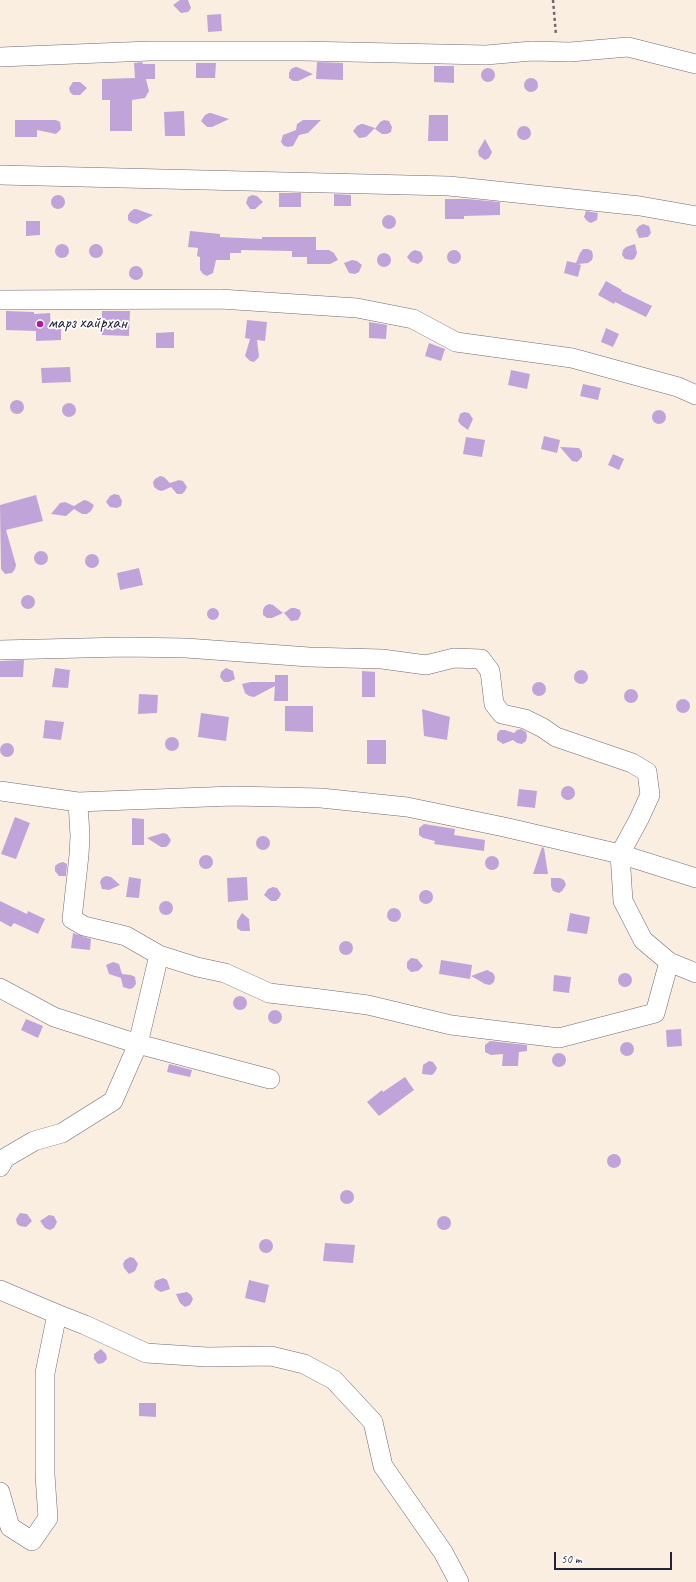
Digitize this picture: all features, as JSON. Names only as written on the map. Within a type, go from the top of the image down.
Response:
[{"type":"street","points":[[0,57],[150,51],[303,51],[486,55],[532,51],[570,52],[628,47],[696,64]]},
{"type":"street","points":[[0,175],[449,186],[640,206],[696,216]]},
{"type":"street","points":[[0,300],[220,298],[357,308],[413,319],[456,342],[572,358],[678,387],[696,395]]},
{"type":"street","points":[[0,650],[125,647],[186,648],[302,656],[382,659],[426,665],[454,658],[481,659],[490,671],[494,704],[502,714],[525,719],[543,728],[556,737],[632,763],[647,772],[650,795],[620,854],[624,901],[643,940],[669,962],[696,973]]},
{"type":"street","points":[[0,791],[78,802],[233,796],[321,798],[407,807],[504,827],[620,854],[696,878]]},
{"type":"street","points":[[78,802],[80,836],[72,919],[84,926],[126,936],[159,955],[197,967],[224,973],[269,993],[321,998],[368,1005],[451,1025],[559,1038],[655,1013],[669,962]]},
{"type":"street","points":[[2,1160],[34,1141],[62,1133],[112,1102],[138,1044],[159,955]]},
{"type":"street","points":[[0,988],[54,1017],[138,1044],[270,1079]]},
{"type":"street","points":[[0,1290],[85,1325],[146,1353],[207,1357],[271,1356],[304,1364],[334,1380],[373,1422],[383,1466],[402,1496],[422,1521],[443,1552],[459,1582]]},
{"type":"street","points":[[0,1492],[10,1527],[32,1541],[48,1518],[45,1475],[45,1373],[57,1314]]},
{"type":"path","points":[[553,0],[556,40]]},
{"type":"building","points":[[180,0],[188,0],[191,8],[188,12],[181,13],[173,5]]},
{"type":"building","points":[[221,14],[222,31],[208,32],[207,15]]},
{"type":"building","points":[[142,62],[143,64],[155,64],[155,79],[146,79],[149,91],[145,98],[132,100],[132,131],[110,131],[110,100],[102,100],[102,79],[135,78],[134,63]]},
{"type":"building","points":[[317,62],[343,63],[343,80],[316,79]]},
{"type":"building","points":[[196,63],[216,63],[215,78],[196,78]]},
{"type":"building","points":[[434,66],[454,66],[454,83],[434,82]]},
{"type":"building","points":[[295,67],[313,74],[298,81],[293,81],[289,78],[289,73],[291,69]]},
{"type":"building","points":[[485,68],[491,68],[495,72],[495,78],[491,82],[485,82],[481,78],[481,72]]},
{"type":"building","points":[[528,78],[534,78],[538,82],[538,88],[534,92],[528,92],[524,88],[524,82]]},
{"type":"building","points":[[73,82],[80,82],[87,88],[80,95],[73,95],[69,88]]},
{"type":"building","points":[[184,111],[185,136],[165,136],[164,112]]},
{"type":"building","points":[[209,113],[229,119],[212,127],[207,127],[201,121],[205,115]]},
{"type":"building","points":[[429,115],[448,115],[448,141],[428,141]]},
{"type":"building","points":[[15,120],[56,120],[60,122],[61,129],[56,134],[37,130],[37,137],[15,137]]},
{"type":"building","points":[[303,120],[321,120],[308,133],[299,135],[293,146],[284,146],[281,142],[283,135],[296,130],[297,124]]},
{"type":"building","points":[[384,120],[389,121],[392,127],[391,132],[387,134],[382,134],[375,129],[380,122]]},
{"type":"building","points":[[361,124],[375,128],[366,137],[359,138],[353,131]]},
{"type":"building","points":[[521,126],[527,126],[531,130],[531,136],[527,140],[521,140],[517,136],[517,130]]},
{"type":"building","points":[[485,139],[492,152],[489,158],[485,160],[479,156],[478,151]]},
{"type":"building","points":[[279,193],[301,193],[301,207],[279,207]]},
{"type":"building","points":[[334,194],[351,195],[351,206],[334,206]]},
{"type":"building","points":[[55,195],[61,195],[65,199],[65,205],[61,209],[55,209],[51,205],[51,199]]},
{"type":"building","points":[[252,195],[257,196],[263,202],[255,209],[250,209],[246,203],[248,197]]},
{"type":"building","points":[[445,199],[500,202],[500,215],[464,216],[464,219],[445,219]]},
{"type":"building","points":[[134,209],[153,215],[137,224],[132,223],[128,220],[128,215]]},
{"type":"building","points":[[586,211],[598,213],[597,220],[591,223],[587,221],[584,217]]},
{"type":"building","points":[[386,215],[392,215],[396,219],[396,225],[392,229],[386,229],[382,225],[382,219]]},
{"type":"building","points":[[26,221],[40,221],[40,235],[26,236]]},
{"type":"building","points":[[643,224],[649,226],[651,233],[648,237],[639,238],[636,230]]},
{"type":"building","points":[[190,231],[220,234],[220,237],[262,239],[262,237],[316,237],[316,250],[329,250],[334,253],[338,260],[330,264],[307,264],[307,257],[292,257],[292,251],[241,250],[241,253],[230,253],[230,260],[216,260],[213,273],[207,276],[200,270],[200,257],[197,256],[198,248],[188,247]]},
{"type":"building","points":[[59,244],[65,244],[69,248],[69,254],[65,258],[59,258],[55,254],[55,248]]},
{"type":"building","points":[[93,244],[99,244],[103,248],[103,254],[99,258],[93,258],[89,254],[89,248]]},
{"type":"building","points":[[635,244],[637,253],[635,258],[632,260],[625,259],[622,255],[623,250],[626,247]]},
{"type":"building","points":[[583,249],[592,251],[592,260],[588,263],[578,264],[581,265],[578,277],[564,273],[567,261],[576,263]]},
{"type":"building","points":[[415,250],[421,252],[423,257],[422,261],[418,264],[411,262],[407,257]]},
{"type":"building","points":[[451,250],[457,250],[461,254],[461,260],[457,264],[451,264],[447,260],[447,254]]},
{"type":"building","points":[[381,253],[387,253],[391,257],[391,263],[387,267],[381,267],[377,263],[377,257]]},
{"type":"building","points":[[352,260],[357,261],[362,265],[359,272],[355,274],[349,273],[344,263]]},
{"type":"building","points":[[133,266],[139,266],[143,270],[143,276],[139,280],[133,280],[129,276],[129,270]]},
{"type":"building","points":[[606,281],[622,290],[621,291],[652,306],[646,317],[615,302],[614,304],[598,295]]},
{"type":"building","points":[[6,311],[34,312],[34,314],[50,313],[51,329],[61,328],[61,340],[36,341],[36,331],[6,330]]},
{"type":"building","points":[[102,311],[130,311],[129,336],[102,335]]},
{"type":"building","points":[[247,320],[267,322],[265,341],[257,340],[259,357],[254,362],[250,361],[245,356],[250,339],[245,338]]},
{"type":"building","points":[[369,322],[387,325],[386,339],[369,338]]},
{"type":"building","points":[[606,328],[619,334],[613,347],[601,342]]},
{"type":"building","points":[[174,332],[174,348],[156,348],[156,333]]},
{"type":"building","points":[[429,343],[445,349],[441,361],[425,356]]},
{"type":"building","points":[[70,367],[71,382],[42,383],[41,368]]},
{"type":"building","points":[[511,370],[530,374],[527,389],[508,385]]},
{"type":"building","points":[[583,384],[601,388],[598,400],[580,396]]},
{"type":"building","points":[[14,400],[20,400],[24,404],[24,410],[20,414],[14,414],[10,410],[10,404]]},
{"type":"building","points":[[66,403],[72,403],[76,407],[76,413],[72,417],[66,417],[62,413],[62,407]]},
{"type":"building","points":[[656,410],[662,410],[666,414],[666,420],[662,424],[656,424],[652,420],[652,414]]},
{"type":"building","points":[[464,412],[469,413],[473,419],[468,430],[458,421],[460,414]]},
{"type":"building","points":[[544,436],[560,440],[557,453],[541,449]]},
{"type":"building","points":[[466,437],[485,440],[482,457],[463,454]]},
{"type":"building","points":[[560,447],[579,448],[582,452],[582,457],[577,462],[572,461]]},
{"type":"building","points":[[613,454],[624,459],[619,470],[608,465]]},
{"type":"building","points":[[160,476],[164,477],[170,483],[179,480],[183,481],[187,487],[185,491],[182,494],[177,494],[171,487],[162,491],[158,490],[154,487],[153,482]]},
{"type":"building","points":[[114,494],[119,495],[122,501],[121,506],[117,508],[110,507],[106,502],[110,496]]},
{"type":"building","points":[[36,495],[43,521],[6,530],[16,565],[12,573],[5,574],[1,569],[0,505]]},
{"type":"building","points":[[84,500],[94,505],[91,511],[87,514],[82,514],[74,509],[66,516],[51,514],[60,503],[65,502],[74,506]]},
{"type":"building","points":[[38,551],[44,551],[48,555],[48,561],[44,565],[38,565],[34,561],[34,555]]},
{"type":"building","points":[[89,554],[95,554],[99,558],[99,564],[95,568],[89,568],[85,564],[85,558]]},
{"type":"building","points":[[139,568],[143,585],[120,590],[117,573]]},
{"type":"building","points":[[25,595],[31,595],[35,599],[35,605],[31,609],[25,609],[21,605],[21,599]]},
{"type":"building","points":[[269,604],[273,605],[283,613],[272,618],[267,618],[263,615],[263,610],[265,606]]},
{"type":"building","points":[[215,608],[218,609],[218,619],[211,620],[208,619],[207,612],[208,609]]},
{"type":"building","points":[[291,608],[300,610],[301,614],[298,620],[291,621],[284,613]]},
{"type":"building","points":[[24,660],[23,677],[0,677],[0,661]]},
{"type":"building","points":[[55,668],[70,670],[68,688],[52,687]]},
{"type":"building","points":[[226,668],[233,671],[235,679],[229,682],[224,682],[220,677],[221,672]]},
{"type":"building","points":[[578,670],[584,670],[588,674],[588,680],[584,684],[578,684],[574,680],[574,674]]},
{"type":"building","points":[[362,671],[375,672],[375,697],[362,697]]},
{"type":"building","points":[[275,675],[288,675],[288,701],[274,701],[275,686],[254,697],[245,693],[242,684],[251,682],[275,682]]},
{"type":"building","points":[[536,682],[542,682],[546,686],[546,692],[542,696],[536,696],[532,692],[532,686]]},
{"type":"building","points":[[628,689],[634,689],[638,693],[638,699],[634,703],[628,703],[624,699],[624,693]]},
{"type":"building","points":[[139,694],[158,695],[157,713],[138,714]]},
{"type":"building","points":[[680,699],[686,699],[690,703],[690,709],[686,713],[680,713],[676,709],[676,703]]},
{"type":"building","points":[[285,706],[313,706],[313,732],[285,731]]},
{"type":"building","points":[[422,709],[450,717],[447,740],[424,736]]},
{"type":"building","points":[[201,713],[229,717],[226,741],[198,737]]},
{"type":"building","points":[[45,720],[64,722],[61,740],[43,738]]},
{"type":"building","points":[[521,729],[526,732],[527,736],[526,741],[522,744],[513,740],[503,744],[497,740],[497,734],[500,730],[514,733]]},
{"type":"building","points":[[169,737],[175,737],[179,741],[179,747],[175,751],[169,751],[165,747],[165,741]]},
{"type":"building","points":[[367,740],[386,740],[386,764],[367,764]]},
{"type":"building","points":[[4,743],[10,743],[14,747],[14,753],[10,757],[4,757],[0,753],[0,747]]},
{"type":"building","points":[[565,786],[571,786],[575,790],[575,796],[571,800],[565,800],[561,796],[561,790]]},
{"type":"building","points":[[519,789],[537,791],[535,808],[517,806]]},
{"type":"building","points":[[15,817],[30,823],[16,859],[1,854]]},
{"type":"building","points":[[132,818],[144,819],[144,845],[132,845]]},
{"type":"building","points":[[424,824],[455,829],[454,835],[485,840],[484,851],[434,844],[435,841],[423,838],[419,835],[419,828]]},
{"type":"building","points":[[163,833],[167,834],[171,840],[166,847],[161,847],[147,838]]},
{"type":"building","points":[[260,836],[266,836],[270,840],[270,846],[266,850],[260,850],[256,846],[256,840]]},
{"type":"building","points":[[542,847],[544,848],[548,874],[533,874]]},
{"type":"building","points":[[203,855],[209,855],[213,859],[213,865],[209,869],[203,869],[199,865],[199,859]]},
{"type":"building","points":[[489,856],[495,856],[499,860],[499,866],[495,870],[489,870],[485,866],[485,860]]},
{"type":"building","points":[[63,862],[67,864],[66,876],[59,876],[55,871],[55,866]]},
{"type":"building","points":[[106,876],[111,877],[120,885],[109,890],[102,889],[100,882],[102,878]]},
{"type":"building","points":[[129,877],[141,879],[139,898],[126,897]]},
{"type":"building","points":[[247,877],[248,900],[228,902],[227,878]]},
{"type":"building","points":[[551,878],[560,878],[564,880],[566,885],[562,891],[559,893],[553,891],[551,886]]},
{"type":"building","points":[[273,887],[277,888],[281,894],[276,901],[271,901],[264,895],[268,889]]},
{"type":"building","points":[[423,890],[429,890],[433,894],[433,900],[429,904],[423,904],[419,900],[419,894]]},
{"type":"building","points":[[0,901],[27,914],[28,911],[45,919],[38,934],[14,923],[11,927],[0,921]]},
{"type":"building","points":[[163,901],[169,901],[173,905],[173,911],[169,915],[163,915],[159,911],[159,905]]},
{"type":"building","points":[[391,908],[397,908],[401,912],[401,918],[397,922],[391,922],[387,918],[387,912]]},
{"type":"building","points":[[242,913],[249,919],[250,931],[241,931],[237,928],[237,921]]},
{"type":"building","points":[[570,913],[590,917],[587,934],[567,931]]},
{"type":"building","points":[[73,933],[91,939],[90,950],[71,948]]},
{"type":"building","points":[[343,941],[349,941],[353,945],[353,951],[349,955],[343,955],[339,951],[339,945]]},
{"type":"building","points":[[411,958],[417,959],[423,966],[418,971],[411,972],[407,968],[407,962]]},
{"type":"building","points":[[441,960],[472,965],[470,979],[439,974]]},
{"type":"building","points":[[113,962],[119,964],[122,974],[135,977],[136,984],[133,988],[129,989],[123,987],[121,978],[109,974],[106,965]]},
{"type":"building","points":[[487,970],[493,973],[495,977],[494,982],[490,985],[485,984],[471,976]]},
{"type":"building","points":[[622,973],[628,973],[632,977],[632,983],[628,987],[622,987],[618,983],[618,977]]},
{"type":"building","points":[[554,975],[571,977],[569,993],[553,991]]},
{"type":"building","points":[[237,996],[243,996],[247,1000],[247,1006],[243,1010],[237,1010],[233,1006],[233,1000]]},
{"type":"building","points":[[272,1010],[278,1010],[282,1014],[282,1020],[278,1024],[272,1024],[268,1020],[268,1014]]},
{"type":"building","points":[[26,1019],[43,1026],[38,1038],[21,1030]]},
{"type":"building","points":[[681,1029],[682,1046],[667,1047],[666,1030]]},
{"type":"building","points":[[490,1041],[527,1045],[527,1051],[519,1052],[518,1066],[502,1066],[503,1054],[491,1055],[485,1052],[485,1045]]},
{"type":"building","points":[[624,1042],[630,1042],[634,1046],[634,1052],[630,1056],[624,1056],[620,1052],[620,1046]]},
{"type":"building","points":[[556,1053],[562,1053],[566,1057],[566,1063],[562,1067],[556,1067],[552,1063],[552,1057]]},
{"type":"building","points":[[429,1061],[433,1062],[437,1068],[435,1072],[432,1075],[422,1074],[423,1065]]},
{"type":"building","points":[[169,1064],[192,1070],[190,1077],[167,1072]]},
{"type":"building","points":[[405,1077],[414,1090],[379,1116],[367,1102],[382,1090],[383,1092]]},
{"type":"building","points":[[611,1154],[617,1154],[621,1158],[621,1164],[617,1168],[611,1168],[607,1164],[607,1158]]},
{"type":"building","points":[[344,1190],[350,1190],[354,1194],[354,1200],[350,1204],[344,1204],[340,1200],[340,1194]]},
{"type":"building","points":[[20,1213],[27,1214],[32,1221],[26,1227],[17,1224],[16,1219]]},
{"type":"building","points":[[49,1215],[54,1216],[57,1222],[54,1228],[50,1230],[45,1228],[40,1221]]},
{"type":"building","points":[[441,1216],[447,1216],[451,1220],[451,1226],[447,1230],[441,1230],[437,1226],[437,1220]]},
{"type":"building","points":[[263,1239],[269,1239],[273,1243],[273,1249],[269,1253],[263,1253],[259,1249],[259,1243]]},
{"type":"building","points":[[325,1243],[355,1245],[353,1263],[323,1261]]},
{"type":"building","points":[[130,1257],[134,1258],[138,1264],[135,1271],[129,1274],[124,1268],[123,1264],[125,1260]]},
{"type":"building","points":[[163,1278],[167,1280],[170,1289],[161,1292],[154,1287],[155,1281]]},
{"type":"building","points":[[249,1280],[269,1285],[265,1303],[245,1298]]},
{"type":"building","points":[[187,1292],[193,1299],[190,1305],[185,1307],[180,1303],[176,1294]]},
{"type":"building","points":[[101,1349],[106,1354],[107,1359],[103,1363],[98,1364],[94,1359],[94,1354]]},
{"type":"building","points":[[139,1403],[156,1403],[156,1417],[139,1416]]},
{"type":"place","name":"марз хайрхан","points":[[40,324]]}]
